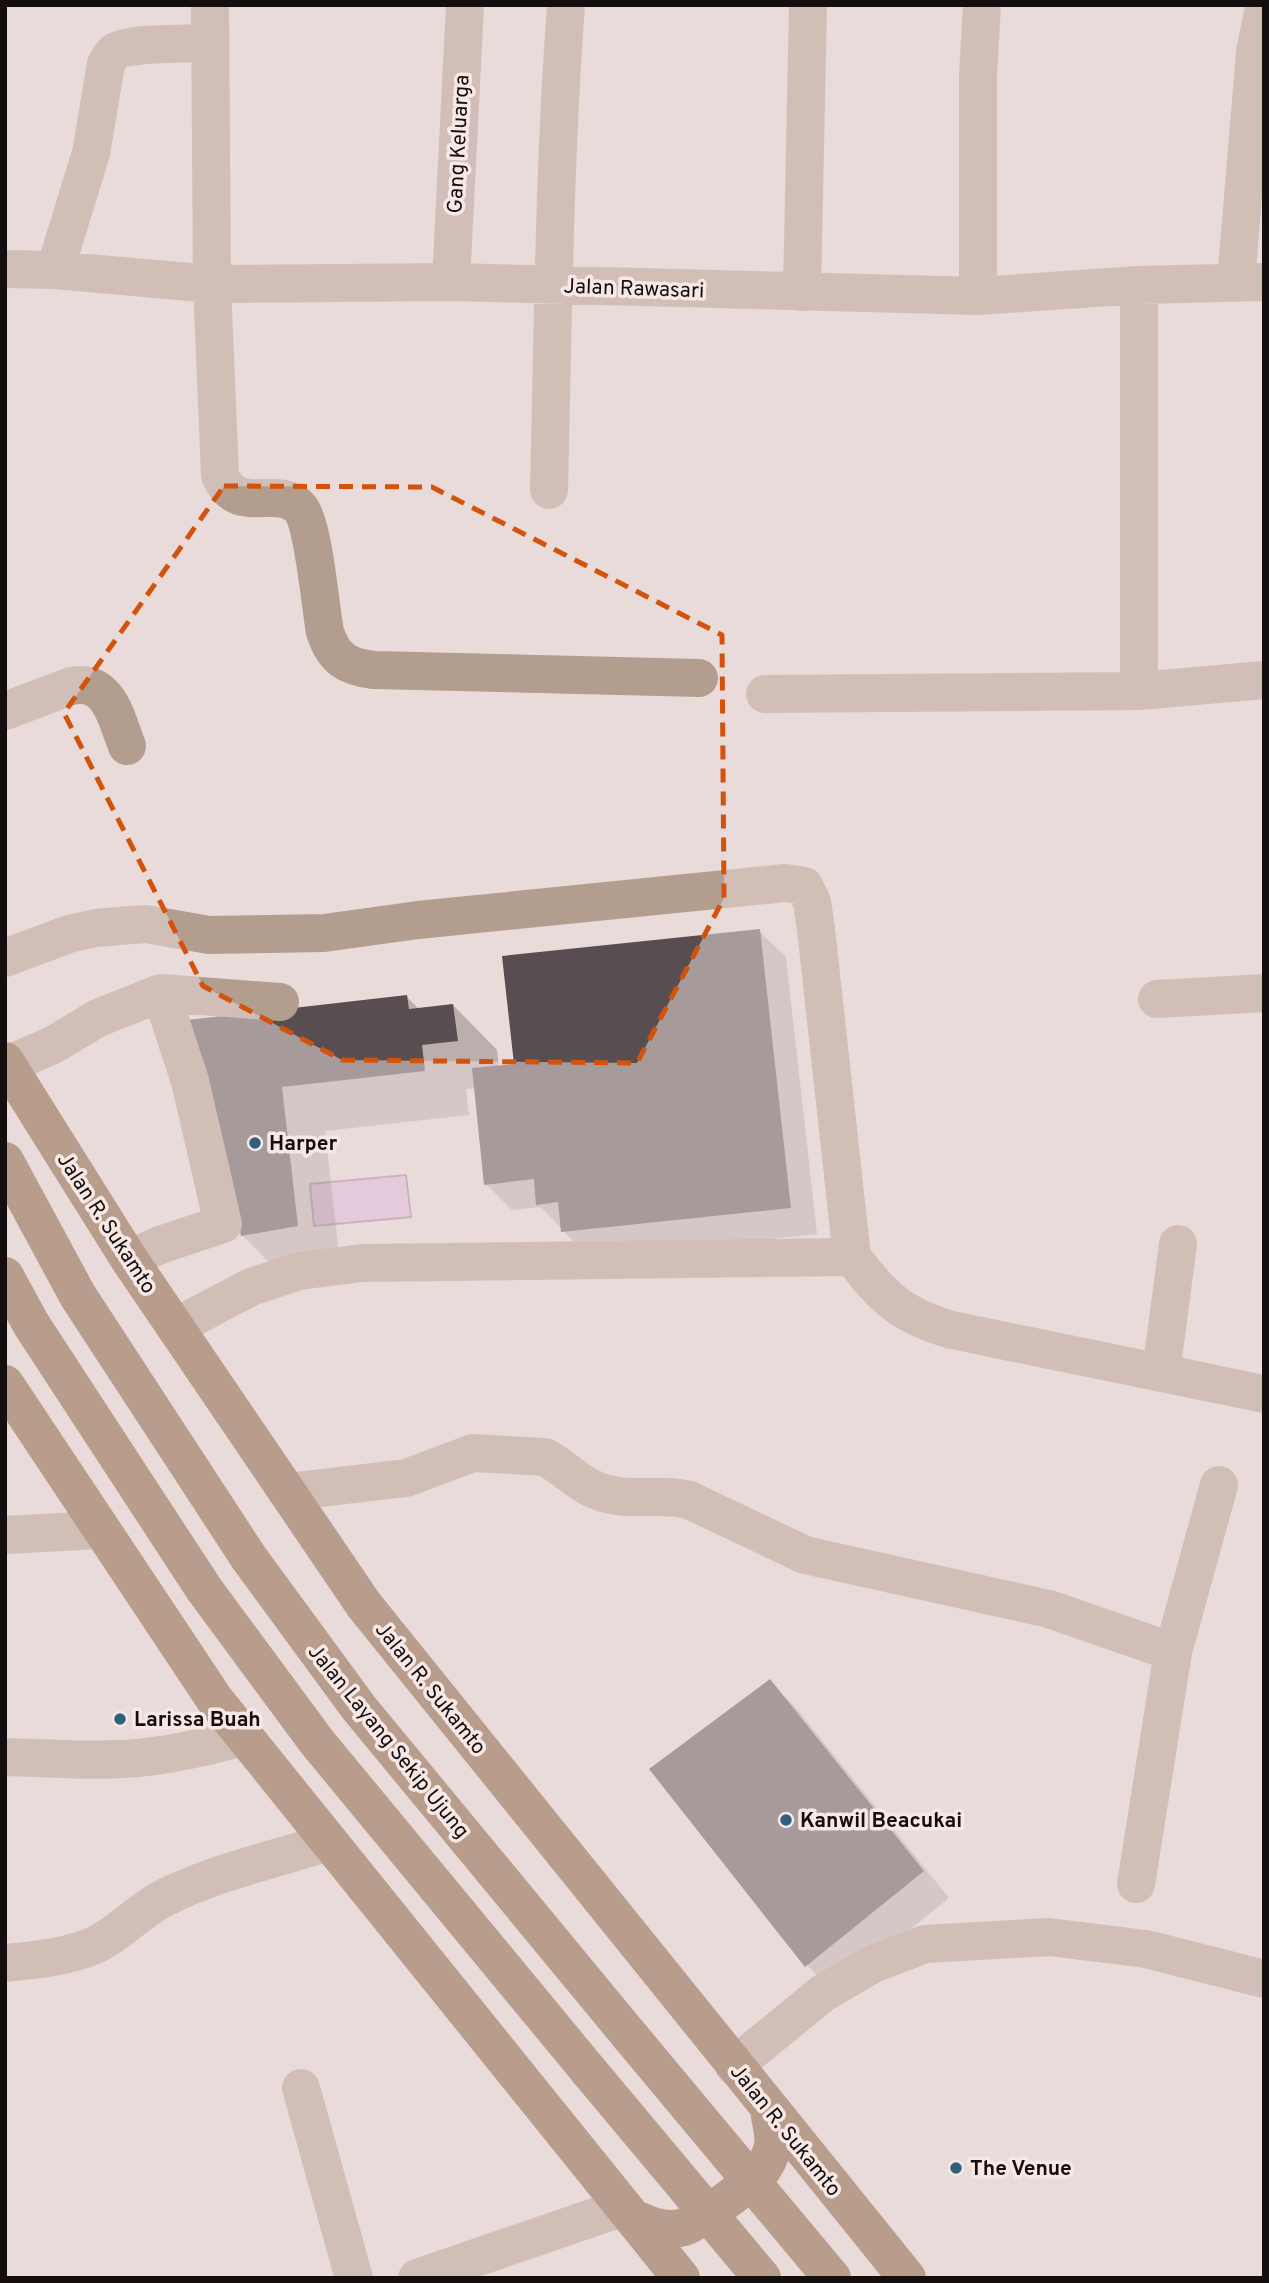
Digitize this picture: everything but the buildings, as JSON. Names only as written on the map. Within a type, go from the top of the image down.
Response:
[{"type":"highway","name":"Jalan R. Sukamto","points":[[6,1063],[129,1259],[364,1605],[907,2278]]},
{"type":"highway","name":"Jalan Layang Sekip Ujung","points":[[5,1161],[78,1296],[248,1558],[359,1708],[832,2278]]},
{"type":"highway","points":[[5,1276],[31,1324],[204,1589],[317,1742],[762,2278]]},
{"type":"highway","points":[[11,1401],[215,1700],[681,2278]]},
{"type":"highway","points":[[628,2213],[651,2226],[668,2229],[684,2228],[697,2221],[758,2175],[769,2158],[774,2143],[769,2109]]},
{"type":"street","points":[[210,5],[212,284],[220,475],[228,490],[235,495],[282,499],[300,508],[309,527],[325,632],[336,655],[355,668],[374,670],[699,678]]},
{"type":"street","name":"Gang Keluarga","points":[[451,282],[466,5]]},
{"type":"street","points":[[550,490],[561,70],[566,5]]},
{"type":"street","points":[[802,292],[808,5]]},
{"type":"street","points":[[978,296],[978,75],[982,5]]},
{"type":"street","points":[[1250,282],[1255,52],[1264,7]]},
{"type":"street","points":[[55,270],[91,153],[106,64],[110,57],[116,51],[131,47],[210,43]]},
{"type":"street","name":"Jalan Rawasari","points":[[5,269],[55,270],[212,284],[451,282],[978,296],[1139,285],[1250,282]]},
{"type":"street","points":[[1139,285],[1139,691]]},
{"type":"street","points":[[765,694],[1139,691],[1264,680]]},
{"type":"street","points":[[5,711],[71,686],[91,685],[98,689],[110,705],[127,746]]},
{"type":"street","points":[[5,958],[69,934],[96,928],[146,923],[209,935],[324,933],[418,920],[785,883],[804,886],[812,902],[816,929],[852,1257],[873,1283],[903,1311],[925,1322],[952,1330],[1264,1394]]},
{"type":"street","points":[[6,1063],[53,1045],[97,1018],[161,993],[280,1002]]},
{"type":"street","points":[[129,1259],[160,1245],[223,1224],[191,1081],[161,993]]},
{"type":"street","points":[[1157,999],[1264,993]]},
{"type":"street","points":[[1161,1373],[1178,1244]]},
{"type":"street","points":[[175,1327],[251,1287],[299,1271],[362,1263],[852,1257]]},
{"type":"street","points":[[287,1492],[406,1478],[473,1453],[545,1457],[582,1484],[607,1494],[674,1496],[689,1500],[805,1555],[1049,1609],[1174,1652]]},
{"type":"street","points":[[1136,1884],[1174,1652],[1219,1485]]},
{"type":"street","points":[[5,1535],[101,1530]]},
{"type":"street","points":[[5,1757],[136,1758],[194,1750],[244,1737]]},
{"type":"street","points":[[5,1963],[38,1960],[99,1943],[144,1909],[177,1892],[231,1872],[329,1842]]},
{"type":"street","points":[[734,2066],[823,1993],[873,1964],[925,1944],[1049,1937],[1146,1949],[1264,1979]]},
{"type":"street","points":[[301,2088],[354,2278]]},
{"type":"street","points":[[417,2278],[628,2213]]},
{"type":"highlighted area","points":[[224,486],[432,487],[722,635],[724,898],[637,1063],[342,1060],[203,986],[64,713]]},
{"type":"shaded area","points":[[406,1175],[411,1217],[314,1226],[310,1184]]},
{"type":"place","name":"Harper","points":[[255,1143]]},
{"type":"place","name":"Larissa Buah","points":[[120,1719]]},
{"type":"place","name":"Kanwil Beacukai","points":[[786,1820]]},
{"type":"place","name":"The Venue","points":[[956,2168]]}]
